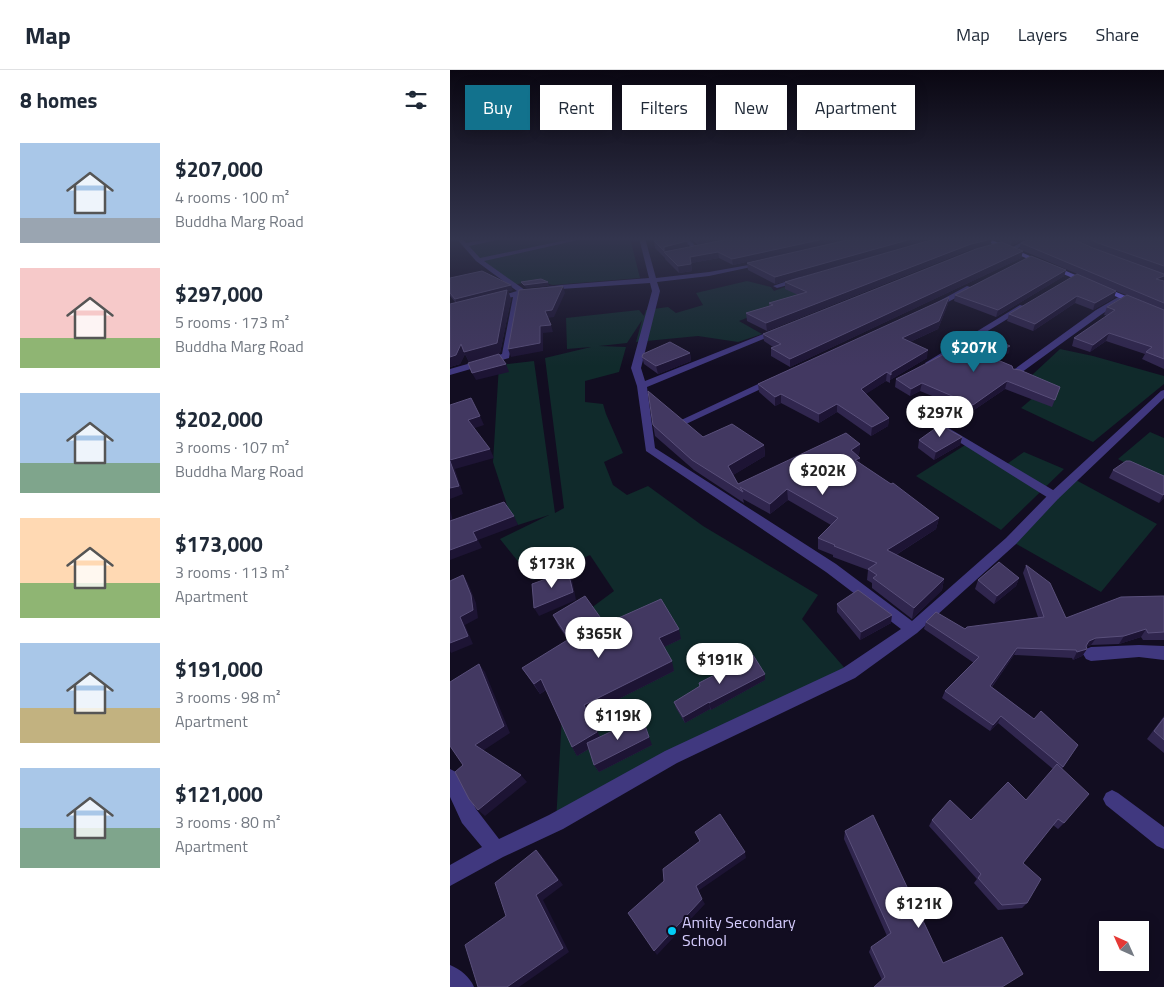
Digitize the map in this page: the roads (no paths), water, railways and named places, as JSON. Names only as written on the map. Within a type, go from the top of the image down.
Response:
[{"type":"street","points":[[505,281],[520,292]]},
{"type":"street","points":[[488,300],[520,292],[645,281]]},
{"type":"street","points":[[654,281],[656,291],[636,368],[642,386],[650,449],[831,568],[912,629]]},
{"type":"street","points":[[777,286],[796,281]]},
{"type":"street","points":[[1074,281],[1164,315]]},
{"type":"street","points":[[921,312],[980,282]]},
{"type":"street","points":[[450,372],[506,356],[520,292]]},
{"type":"street","points":[[1015,373],[1100,312],[1123,298]]},
{"type":"street","points":[[922,367],[1029,303]]},
{"type":"street","points":[[642,386],[784,329]]},
{"type":"street","points":[[682,422],[779,377]]},
{"type":"street","points":[[450,876],[496,850],[556,822],[671,757],[841,678],[912,629],[1011,542],[1054,496],[1164,394]]},
{"type":"street","points":[[1091,654],[1139,651],[1164,654]]},
{"type":"street","points":[[450,778],[469,816],[496,850]]},
{"type":"street","points":[[1112,799],[1164,839]]},
{"type":"lane","points":[[935,423],[1054,496]]},
{"type":"lane","points":[[450,974],[464,987]]},
{"type":"place","name":"Amity Secondary School","points":[[672,931]]}]
